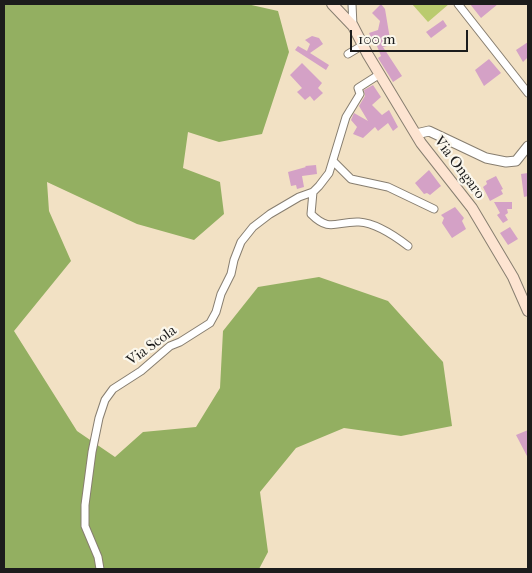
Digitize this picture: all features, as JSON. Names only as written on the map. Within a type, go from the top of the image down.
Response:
[{"type":"main road","name":"Via Ongaro","points":[[332,4],[353,26],[421,143],[472,208],[513,277],[528,311]]},
{"type":"street","points":[[352,4],[353,26]]},
{"type":"street","points":[[458,4],[528,93]]},
{"type":"street","points":[[348,54],[363,45]]},
{"type":"street","name":"Via Scola","points":[[100,569],[98,557],[85,526],[85,505],[92,452],[105,400],[113,389],[141,371],[170,346],[180,342],[210,323],[231,274],[241,242],[253,227],[270,214],[313,192],[329,173],[346,117],[360,94],[358,88],[380,74]]},
{"type":"street","points":[[416,134],[429,131],[486,158],[506,162],[516,161],[528,146]]},
{"type":"street","points":[[332,161],[351,179],[388,187],[434,209]]},
{"type":"street","points":[[313,192],[311,214],[318,222],[328,226],[360,222],[388,232],[408,246]]},
{"type":"green space","points":[[4,4],[247,4],[278,11],[289,52],[262,134],[219,142],[188,132],[183,168],[220,182],[224,214],[194,240],[137,224],[47,182],[49,211],[71,261],[14,331],[77,431],[115,457],[143,432],[196,427],[220,388],[223,331],[258,287],[319,277],[388,301],[443,362],[452,426],[401,436],[344,428],[296,448],[260,492],[268,552],[259,569],[4,569]]},
{"type":"green space","points":[[412,4],[449,4],[428,22]]},
{"type":"building","points":[[381,4],[385,9],[391,45],[383,47],[402,76],[393,82],[378,58],[381,56],[375,41],[373,42],[369,33],[378,30],[380,21],[372,13]]},
{"type":"building","points":[[470,4],[498,4],[481,18]]},
{"type":"building","points":[[443,20],[447,26],[431,38],[426,32]]},
{"type":"building","points":[[312,36],[319,38],[323,44],[310,53],[329,65],[326,70],[295,50],[298,46],[307,51],[310,44],[305,40]]},
{"type":"building","points":[[528,42],[528,57],[523,62],[516,50]]},
{"type":"building","points":[[489,59],[501,73],[484,86],[475,70]]},
{"type":"building","points":[[302,63],[322,83],[318,88],[323,93],[314,101],[310,96],[305,100],[297,92],[302,88],[290,75]]},
{"type":"building","points":[[373,85],[381,97],[372,105],[382,115],[389,110],[398,127],[393,131],[388,123],[378,131],[375,127],[363,138],[353,134],[357,127],[351,120],[354,113],[368,121],[359,106],[365,96],[364,90]]},
{"type":"building","points":[[316,165],[317,174],[302,176],[304,187],[297,189],[296,185],[291,186],[288,172],[305,166]]},
{"type":"building","points":[[429,170],[441,186],[430,195],[424,194],[415,183]]},
{"type":"building","points":[[528,173],[528,196],[524,197],[521,174]]},
{"type":"building","points":[[496,176],[503,189],[501,190],[503,194],[490,201],[483,187],[487,184],[486,181]]},
{"type":"building","points":[[494,202],[512,202],[512,209],[507,209],[508,213],[505,215],[508,220],[503,223],[497,215],[500,213]]},
{"type":"building","points":[[455,207],[464,218],[462,221],[466,229],[452,238],[442,223],[444,218],[441,215]]},
{"type":"building","points":[[510,227],[518,239],[508,245],[500,233]]},
{"type":"building","points":[[528,430],[528,458],[516,435]]}]
